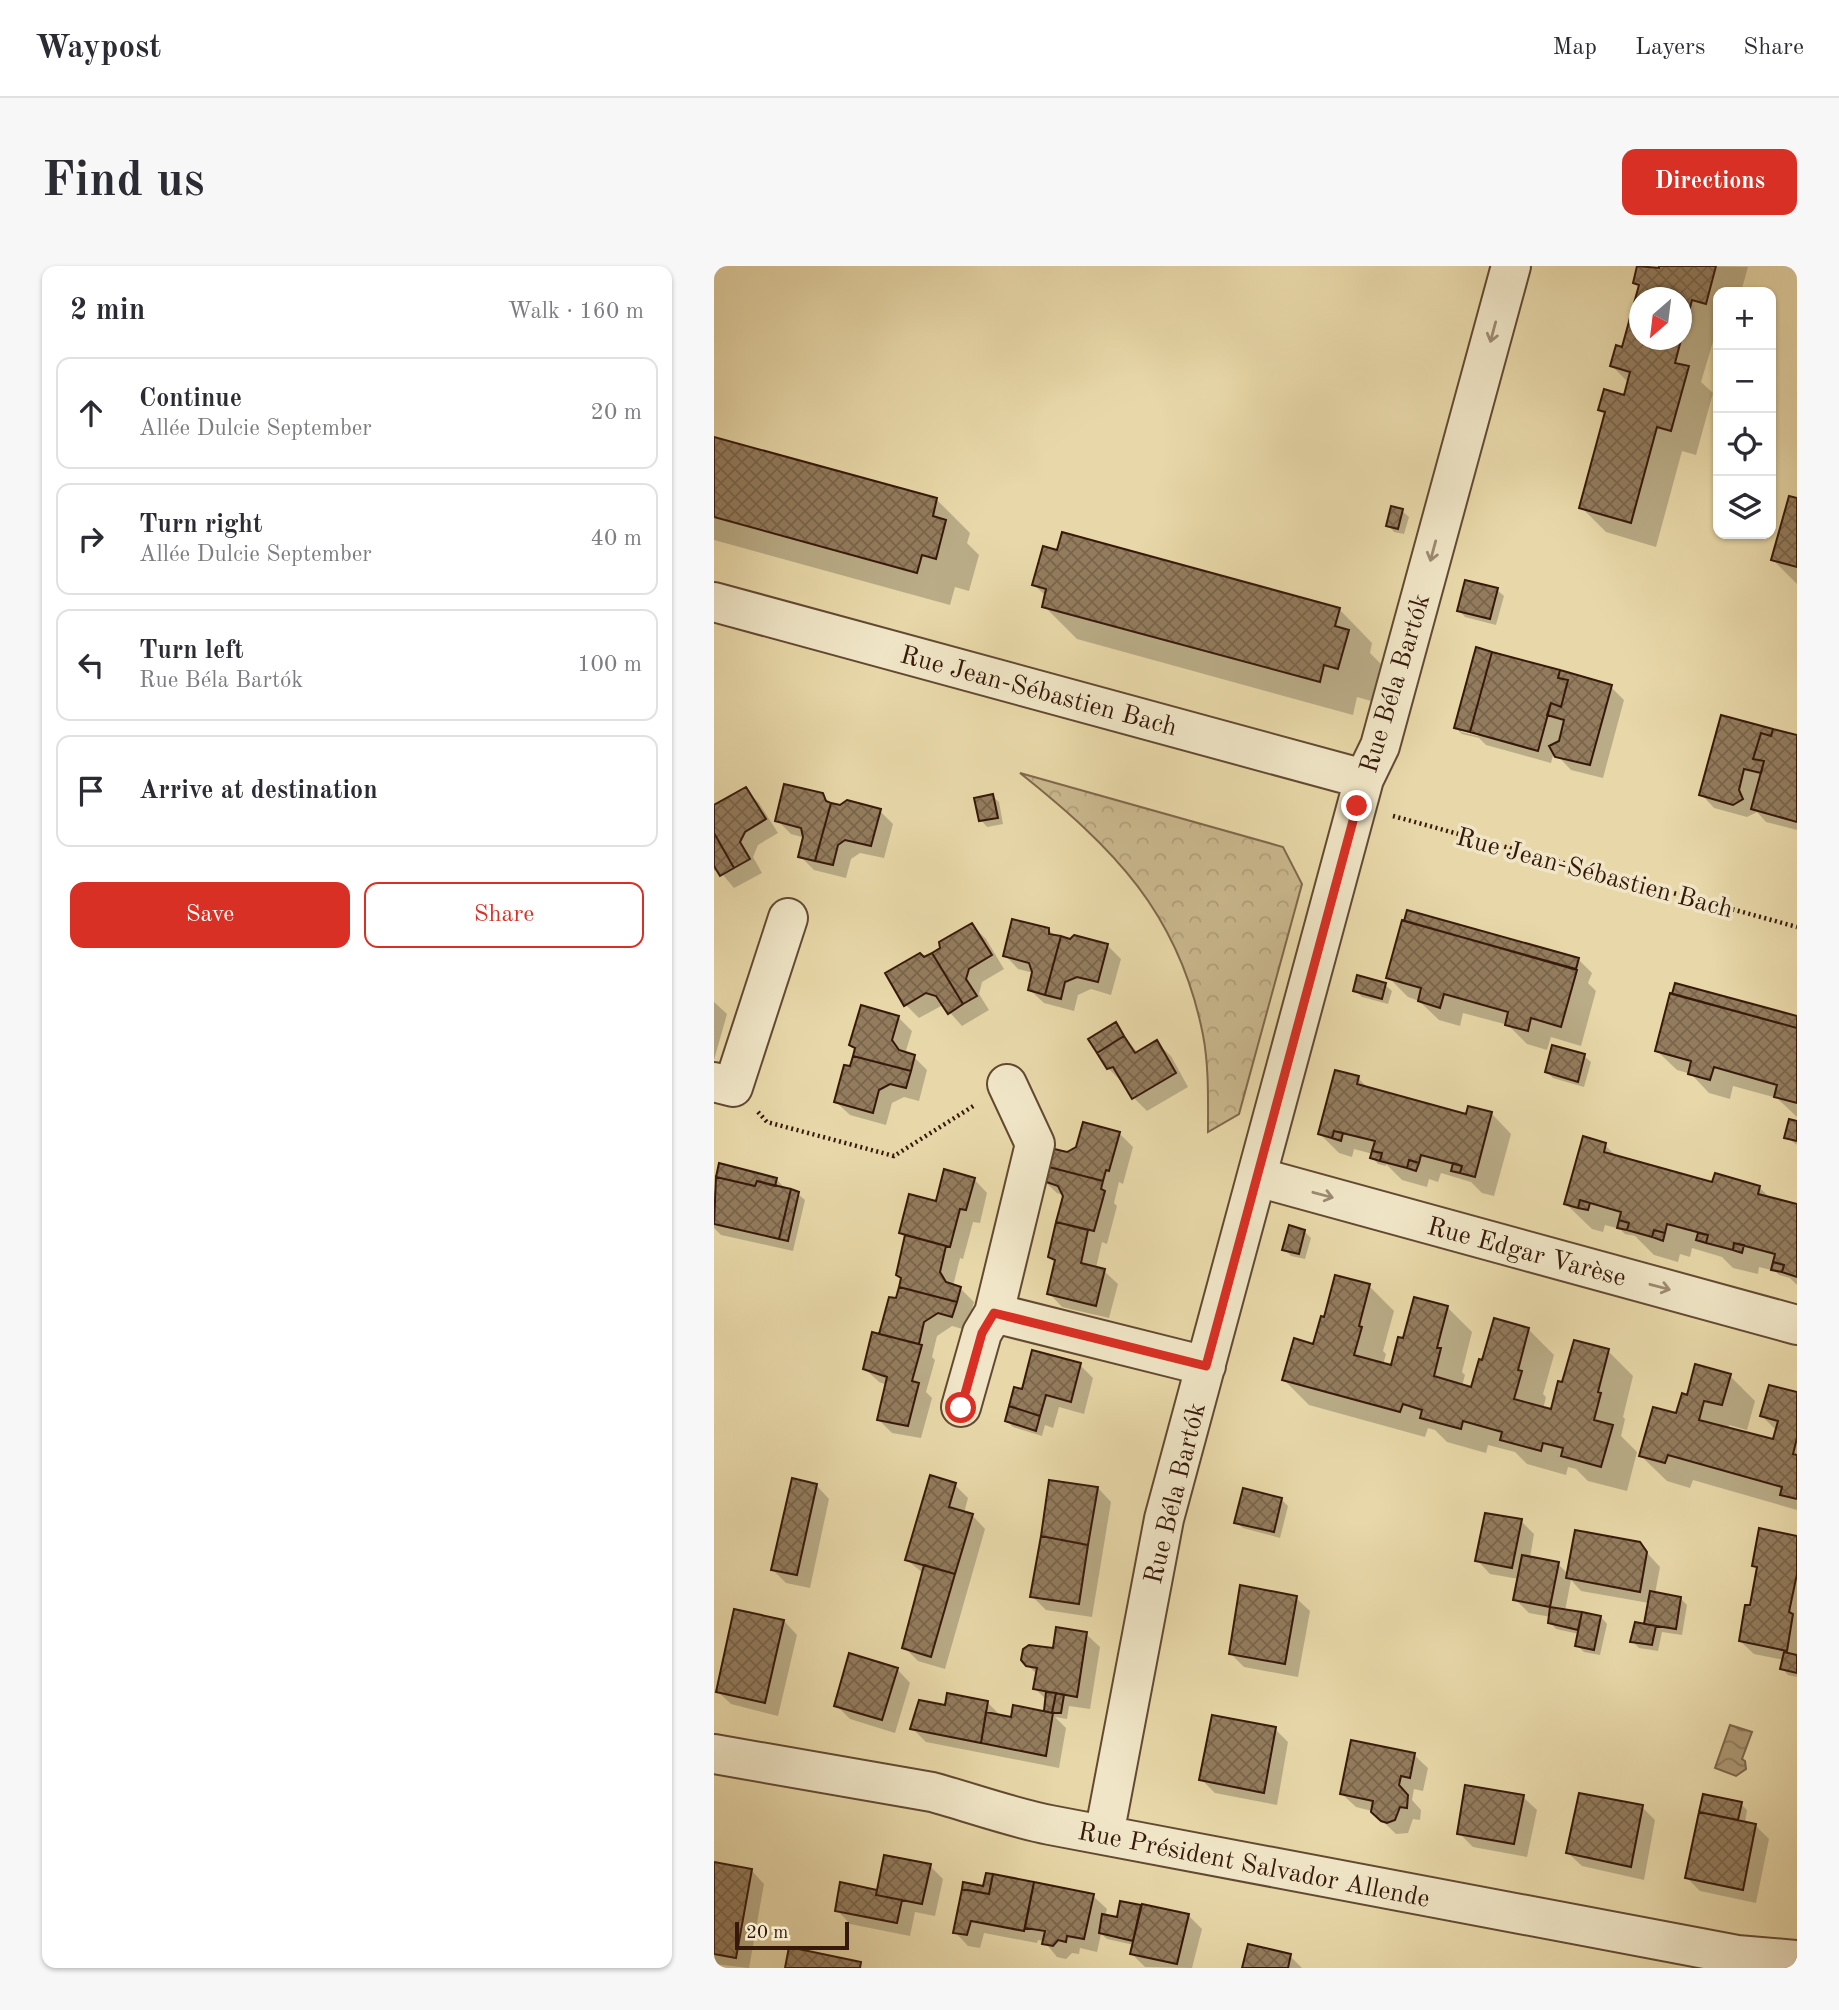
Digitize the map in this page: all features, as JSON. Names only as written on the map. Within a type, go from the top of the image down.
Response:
[{"type":"street","name":"Rue Béla Bartók","points":[[1104,1835],[1164,1519],[1364,779],[1380,746],[1511,266]]},
{"type":"street","name":"Rue Jean-Sébastien Bach","points":[[714,602],[1364,779]]},
{"type":"street","points":[[723,1084],[788,918]]},
{"type":"street","points":[[961,1408],[982,1333],[994,1313],[1035,1144],[1007,1084]]},
{"type":"street","name":"Rue Edgar Varèse","points":[[1257,1177],[1797,1325]]},
{"type":"street","points":[[994,1313],[1206,1366]]},
{"type":"street","name":"Rue Président Salvador Allende","points":[[714,1754],[932,1792],[1009,1817],[1737,1955],[1797,1960]]},
{"type":"path","name":"Rue Jean-Sébastien Bach","points":[[1393,817],[1797,927]]},
{"type":"path","points":[[723,1084],[767,1122],[894,1156],[1007,1084]]},
{"type":"green space","points":[[1020,773],[1283,847],[1302,884],[1239,1114],[1208,1132],[1207,1071],[1203,1035],[1178,953],[1159,918],[1138,886],[1113,857],[1085,828]]},
{"type":"water","points":[[1730,1725],[1752,1732],[1742,1759],[1746,1769],[1736,1776],[1715,1768]]},
{"type":"building","points":[[1637,266],[1716,266],[1706,304],[1692,300],[1692,287],[1638,287],[1633,283]]},
{"type":"building","points":[[1629,321],[1629,350],[1678,350],[1675,363],[1689,366],[1671,431],[1657,427],[1631,523],[1579,508],[1605,412],[1598,410],[1604,389],[1624,395],[1630,372],[1610,366],[1616,345],[1622,347]]},
{"type":"building","points":[[714,437],[937,498],[933,516],[946,520],[936,559],[922,555],[917,573],[714,517]]},
{"type":"building","points":[[1789,496],[1797,498],[1797,567],[1771,560]]},
{"type":"building","points":[[1391,506],[1403,509],[1398,529],[1386,526]]},
{"type":"building","points":[[1062,532],[1340,608],[1335,626],[1349,630],[1338,669],[1324,665],[1320,682],[1042,607],[1046,589],[1032,585],[1043,546],[1057,550]]},
{"type":"building","points":[[1465,580],[1498,588],[1490,619],[1457,611]]},
{"type":"building","points":[[1476,647],[1492,652],[1470,732],[1454,728]]},
{"type":"building","points":[[1492,652],[1560,670],[1558,678],[1568,680],[1561,707],[1551,703],[1538,751],[1470,732]]},
{"type":"building","points":[[1560,670],[1612,685],[1590,765],[1555,757],[1549,746],[1559,741],[1564,720],[1547,715],[1551,703],[1561,707],[1568,680],[1558,678]]},
{"type":"building","points":[[1721,715],[1773,729],[1771,736],[1761,733],[1753,759],[1764,761],[1761,773],[1744,769],[1739,790],[1743,799],[1733,805],[1699,795]]},
{"type":"building","points":[[1773,729],[1797,735],[1797,822],[1751,809],[1764,761],[1753,759],[1761,733],[1771,736]]},
{"type":"building","points":[[784,784],[823,793],[826,801],[831,803],[815,861],[798,857],[803,837],[801,828],[775,821]]},
{"type":"building","points":[[746,787],[766,819],[745,832],[740,842],[750,859],[734,868],[714,833],[714,805]]},
{"type":"building","points":[[993,794],[998,818],[979,821],[974,798]]},
{"type":"building","points":[[847,800],[881,809],[871,846],[845,840],[838,845],[833,865],[815,861],[831,803],[840,805]]},
{"type":"building","points":[[714,833],[734,868],[720,876],[714,866]]},
{"type":"building","points":[[1407,910],[1579,958],[1576,969],[1404,921]]},
{"type":"building","points":[[1012,919],[1049,928],[1049,934],[1061,936],[1045,995],[1028,990],[1032,972],[1029,963],[1003,956]]},
{"type":"building","points":[[1402,920],[1577,970],[1561,1027],[1531,1018],[1528,1031],[1505,1025],[1508,1012],[1444,994],[1440,1008],[1418,1001],[1421,988],[1386,978]]},
{"type":"building","points":[[972,923],[992,955],[969,969],[966,979],[977,996],[963,1004],[932,953],[940,948],[939,942]]},
{"type":"building","points":[[1074,935],[1108,944],[1098,982],[1077,977],[1065,982],[1061,999],[1045,995],[1061,936],[1070,939]]},
{"type":"building","points":[[920,953],[924,957],[932,953],[963,1004],[948,1014],[936,996],[926,993],[904,1006],[885,973]]},
{"type":"building","points":[[1357,975],[1386,983],[1382,999],[1353,991]]},
{"type":"building","points":[[1675,983],[1797,1016],[1797,1028],[1672,994]]},
{"type":"building","points":[[1670,993],[1797,1028],[1797,1103],[1774,1097],[1777,1085],[1714,1067],[1710,1080],[1688,1074],[1691,1061],[1655,1051]]},
{"type":"building","points":[[861,1005],[899,1016],[892,1040],[899,1050],[915,1055],[911,1071],[853,1056],[855,1048],[849,1045]]},
{"type":"building","points":[[1116,1022],[1124,1036],[1097,1053],[1088,1039]]},
{"type":"building","points":[[1124,1036],[1135,1053],[1157,1040],[1176,1073],[1132,1099],[1113,1067],[1107,1069],[1097,1053]]},
{"type":"building","points":[[1552,1045],[1585,1054],[1578,1082],[1545,1072]]},
{"type":"building","points":[[853,1056],[911,1071],[906,1088],[890,1084],[879,1090],[873,1113],[834,1102],[844,1065],[850,1066]]},
{"type":"building","points":[[1335,1070],[1359,1076],[1357,1084],[1466,1114],[1468,1106],[1492,1112],[1475,1177],[1460,1173],[1462,1166],[1421,1155],[1419,1163],[1409,1160],[1407,1168],[1380,1161],[1382,1153],[1372,1151],[1375,1141],[1334,1131],[1332,1138],[1318,1134]]},
{"type":"building","points":[[1789,1119],[1797,1121],[1797,1141],[1784,1138]]},
{"type":"building","points":[[1083,1122],[1120,1132],[1109,1171],[1106,1170],[1103,1181],[1045,1166],[1050,1148],[1067,1152],[1076,1147]]},
{"type":"building","points":[[1334,1131],[1343,1133],[1341,1141],[1332,1138]]},
{"type":"building","points":[[1583,1136],[1606,1143],[1604,1152],[1712,1182],[1715,1173],[1760,1186],[1758,1194],[1797,1204],[1797,1277],[1782,1272],[1784,1265],[1773,1262],[1775,1254],[1734,1243],[1733,1250],[1706,1243],[1708,1235],[1667,1224],[1665,1233],[1654,1230],[1652,1237],[1627,1230],[1629,1223],[1619,1220],[1621,1212],[1580,1200],[1578,1208],[1564,1204]]},
{"type":"building","points":[[1372,1151],[1382,1153],[1380,1161],[1370,1158]]},
{"type":"building","points":[[1409,1160],[1419,1163],[1416,1171],[1407,1168]]},
{"type":"building","points":[[719,1163],[777,1178],[775,1186],[757,1181],[755,1186],[716,1177]]},
{"type":"building","points":[[1453,1163],[1462,1166],[1460,1173],[1451,1171]]},
{"type":"building","points":[[1045,1166],[1103,1181],[1101,1189],[1105,1191],[1094,1231],[1056,1222],[1063,1196],[1058,1186],[1041,1180]]},
{"type":"building","points":[[944,1169],[975,1178],[966,1210],[960,1209],[950,1247],[899,1233],[909,1194],[936,1201]]},
{"type":"building","points":[[716,1177],[755,1186],[757,1181],[791,1189],[779,1239],[714,1224]]},
{"type":"building","points":[[791,1189],[799,1192],[788,1241],[779,1239]]},
{"type":"building","points":[[1580,1200],[1590,1203],[1588,1210],[1578,1208]]},
{"type":"building","points":[[1619,1220],[1629,1223],[1627,1230],[1617,1228]]},
{"type":"building","points":[[1056,1222],[1088,1230],[1081,1263],[1105,1269],[1096,1306],[1047,1294],[1055,1260],[1048,1257]]},
{"type":"building","points":[[1289,1225],[1305,1230],[1299,1254],[1282,1250]]},
{"type":"building","points":[[1654,1230],[1665,1233],[1663,1241],[1652,1237]]},
{"type":"building","points":[[1698,1233],[1708,1235],[1706,1243],[1696,1240]]},
{"type":"building","points":[[905,1235],[946,1246],[940,1272],[946,1282],[961,1287],[957,1302],[899,1287],[901,1278],[896,1275]]},
{"type":"building","points":[[1734,1243],[1744,1245],[1742,1253],[1733,1250]]},
{"type":"building","points":[[1773,1262],[1784,1265],[1782,1272],[1771,1270]]},
{"type":"building","points":[[1335,1275],[1370,1284],[1354,1355],[1391,1365],[1398,1337],[1403,1338],[1414,1297],[1448,1306],[1437,1348],[1441,1348],[1434,1376],[1471,1387],[1494,1318],[1529,1328],[1514,1399],[1551,1409],[1558,1381],[1562,1382],[1574,1340],[1609,1349],[1594,1420],[1613,1425],[1601,1467],[1561,1456],[1563,1448],[1543,1443],[1541,1451],[1500,1440],[1502,1432],[1463,1421],[1461,1429],[1420,1418],[1422,1410],[1403,1404],[1400,1412],[1282,1380],[1294,1338],[1313,1344],[1321,1316],[1324,1317]]},
{"type":"building","points":[[899,1287],[957,1302],[952,1317],[938,1313],[924,1322],[919,1344],[879,1334],[889,1297],[896,1298]]},
{"type":"building","points":[[872,1332],[922,1345],[912,1381],[919,1383],[908,1426],[877,1420],[887,1377],[863,1369]]},
{"type":"building","points":[[1032,1350],[1081,1363],[1071,1402],[1046,1395],[1040,1416],[1009,1406],[1014,1387],[1022,1389]]},
{"type":"building","points":[[1695,1364],[1731,1374],[1722,1405],[1704,1401],[1699,1420],[1773,1439],[1778,1421],[1760,1416],[1769,1385],[1797,1392],[1797,1438],[1793,1454],[1797,1455],[1797,1499],[1780,1495],[1782,1487],[1668,1455],[1665,1463],[1639,1456],[1653,1407],[1676,1413],[1682,1393],[1687,1395]]},
{"type":"building","points":[[1009,1406],[1040,1416],[1036,1431],[1005,1421]]},
{"type":"building","points":[[930,1475],[956,1483],[949,1507],[973,1514],[955,1574],[905,1560]]},
{"type":"building","points":[[792,1478],[817,1484],[797,1575],[771,1570]]},
{"type":"building","points":[[1049,1480],[1098,1487],[1088,1545],[1041,1536]]},
{"type":"building","points":[[1243,1488],[1282,1498],[1274,1532],[1234,1523]]},
{"type":"building","points":[[1485,1513],[1522,1519],[1512,1568],[1475,1561]]},
{"type":"building","points":[[1759,1528],[1797,1536],[1797,1574],[1789,1612],[1793,1614],[1787,1651],[1739,1641],[1745,1605],[1750,1605],[1757,1567],[1752,1566]]},
{"type":"building","points":[[1575,1530],[1640,1542],[1647,1552],[1640,1592],[1566,1578]]},
{"type":"building","points":[[1041,1536],[1088,1545],[1079,1604],[1030,1597]]},
{"type":"building","points":[[1522,1555],[1559,1562],[1550,1607],[1513,1600]]},
{"type":"building","points":[[924,1565],[955,1574],[931,1657],[902,1648]]},
{"type":"building","points":[[1240,1585],[1297,1596],[1285,1664],[1229,1654]]},
{"type":"building","points":[[1650,1591],[1681,1597],[1676,1629],[1644,1624]]},
{"type":"building","points":[[1550,1607],[1582,1612],[1578,1630],[1548,1623]]},
{"type":"building","points":[[734,1609],[784,1620],[765,1703],[716,1692]]},
{"type":"building","points":[[1582,1612],[1601,1616],[1594,1650],[1575,1646]]},
{"type":"building","points":[[1635,1622],[1656,1626],[1652,1645],[1630,1642]]},
{"type":"building","points":[[1056,1627],[1087,1632],[1077,1697],[1033,1689],[1037,1668],[1026,1666],[1021,1660],[1023,1649],[1029,1645],[1053,1648]]},
{"type":"building","points":[[1784,1652],[1797,1655],[1797,1673],[1780,1669]]},
{"type":"building","points":[[849,1653],[898,1668],[882,1720],[834,1706]]},
{"type":"building","points":[[1046,1692],[1056,1693],[1052,1713],[1044,1711]]},
{"type":"building","points":[[947,1693],[988,1701],[981,1743],[910,1729],[919,1700],[945,1705]]},
{"type":"building","points":[[1056,1693],[1064,1695],[1061,1713],[1052,1713]]},
{"type":"building","points":[[1013,1705],[1053,1713],[1046,1756],[981,1743],[986,1712],[1011,1717]]},
{"type":"building","points":[[1212,1715],[1276,1727],[1264,1793],[1199,1780]]},
{"type":"building","points":[[1351,1740],[1415,1753],[1410,1778],[1401,1776],[1399,1785],[1408,1795],[1407,1808],[1400,1807],[1395,1820],[1387,1823],[1381,1821],[1371,1812],[1373,1801],[1340,1794]]},
{"type":"building","points":[[1465,1785],[1524,1795],[1514,1844],[1457,1834]]},
{"type":"building","points":[[1579,1793],[1643,1805],[1631,1867],[1566,1853]]},
{"type":"building","points":[[1703,1794],[1742,1802],[1738,1820],[1699,1812]]},
{"type":"building","points":[[1699,1812],[1756,1824],[1743,1890],[1685,1878]]},
{"type":"building","points":[[884,1855],[931,1864],[922,1904],[876,1895]]},
{"type":"building","points":[[714,1862],[752,1869],[736,1958],[714,1954]]},
{"type":"building","points":[[986,1873],[993,1874],[989,1894],[962,1889],[963,1882],[983,1886]]},
{"type":"building","points":[[993,1874],[1034,1882],[1024,1931],[971,1921],[967,1935],[953,1933],[962,1889],[989,1894]]},
{"type":"building","points":[[840,1882],[877,1890],[876,1895],[902,1900],[897,1923],[835,1911]]},
{"type":"building","points":[[1034,1882],[1094,1894],[1084,1939],[1067,1936],[1066,1942],[1058,1940],[1053,1946],[1042,1944],[1045,1931],[1025,1928]]},
{"type":"building","points":[[1120,1901],[1141,1905],[1133,1941],[1099,1933],[1102,1914],[1117,1917]]},
{"type":"building","points":[[1142,1904],[1189,1914],[1177,1964],[1130,1954]]},
{"type":"building","points":[[1248,1944],[1291,1954],[1288,1968],[1242,1968]]},
{"type":"building","points":[[789,1947],[861,1962],[860,1968],[785,1968]]},
{"type":"route","points":[[961,1408],[982,1333],[994,1313],[1206,1366],[1357,806]]}]
